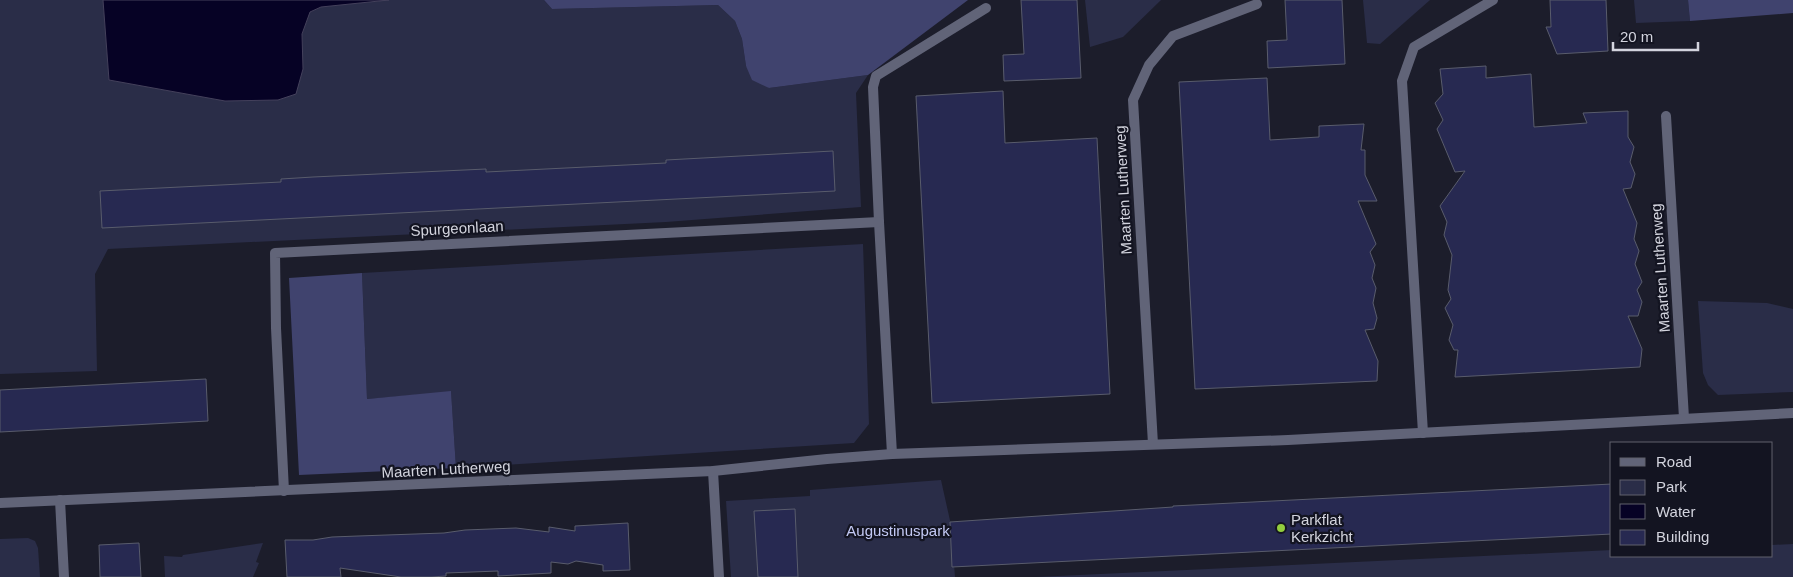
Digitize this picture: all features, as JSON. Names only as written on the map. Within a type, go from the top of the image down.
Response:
[{"type":"street","points":[[1423,432],[1402,81],[1414,47],[1493,0]]},
{"type":"street","name":"Maarten Lutherweg","points":[[1153,444],[1133,100],[1149,65],[1173,36],[1257,4]]},
{"type":"street","points":[[892,454],[873,87],[876,76],[986,8]]},
{"type":"street","name":"Maarten Lutherweg","points":[[1666,116],[1684,418]]},
{"type":"street","name":"Spurgeonlaan","points":[[284,492],[275,253],[879,222]]},
{"type":"street","name":"Maarten Lutherweg","points":[[0,503],[284,492],[713,471],[892,454],[1288,440],[1793,413]]},
{"type":"street","points":[[713,471],[719,577]]},
{"type":"street","points":[[60,500],[64,577]]},
{"type":"green space","points":[[0,0],[103,0],[109,80],[225,101],[303,69],[302,34],[310,12],[321,7],[389,0],[544,0],[552,9],[718,5],[735,21],[742,39],[746,66],[769,88],[868,75],[856,93],[861,207],[666,222],[108,249],[95,274],[97,371],[0,374]]},
{"type":"green space","points":[[1085,0],[1161,0],[1123,37],[1090,47]]},
{"type":"green space","points":[[1363,0],[1430,0],[1380,44],[1367,43]]},
{"type":"green space","points":[[1634,0],[1688,0],[1690,21],[1636,23]]},
{"type":"green space","points":[[863,244],[869,424],[854,443],[456,468],[451,392],[367,399],[362,273]]},
{"type":"green space","points":[[1698,301],[1767,303],[1793,309],[1793,392],[1718,395],[1708,385],[1703,373]]},
{"type":"green space","name":"Augustinuspark","points":[[941,480],[951,525],[955,577],[731,577],[726,501],[810,496],[810,490]]},
{"type":"green space","points":[[28,538],[35,541],[38,548],[40,577],[0,577],[0,539]]},
{"type":"green space","points":[[263,543],[256,562],[259,563],[253,577],[165,577],[164,556],[182,557],[183,555]]},
{"type":"green space","points":[[1793,544],[1793,577],[1036,577],[1610,550],[1610,557],[1773,557],[1773,545]]},
{"type":"shaded area","points":[[544,0],[968,0],[868,75],[769,88],[752,80],[746,66],[742,39],[735,21],[718,5],[552,9]]},
{"type":"shaded area","points":[[1688,0],[1793,0],[1793,13],[1690,21]]},
{"type":"shaded area","points":[[362,273],[367,399],[451,391],[456,468],[299,475],[289,278]]},
{"type":"water","points":[[103,0],[389,0],[321,7],[310,12],[302,34],[303,69],[296,94],[278,100],[225,101],[109,80]]},
{"type":"building","points":[[1021,0],[1077,0],[1081,78],[1004,81],[1003,55],[1024,54]]},
{"type":"building","points":[[1285,0],[1342,0],[1345,64],[1268,68],[1267,41],[1287,40]]},
{"type":"building","points":[[1550,0],[1606,0],[1608,51],[1557,54],[1546,27],[1551,27]]},
{"type":"building","points":[[1486,66],[1486,78],[1531,74],[1534,127],[1587,123],[1583,113],[1628,111],[1628,137],[1634,147],[1630,162],[1635,174],[1631,188],[1623,189],[1637,223],[1634,239],[1639,251],[1635,264],[1642,282],[1637,290],[1642,302],[1638,316],[1628,316],[1642,349],[1640,367],[1455,377],[1458,350],[1454,350],[1449,340],[1453,325],[1445,308],[1451,299],[1448,290],[1452,255],[1444,235],[1447,222],[1440,206],[1465,171],[1455,172],[1437,129],[1443,120],[1435,103],[1443,94],[1440,69]]},
{"type":"building","points":[[1267,78],[1270,140],[1319,137],[1319,126],[1364,124],[1361,150],[1365,150],[1365,175],[1377,201],[1358,201],[1376,244],[1370,252],[1375,265],[1372,278],[1376,288],[1373,303],[1377,318],[1374,329],[1365,330],[1378,361],[1377,381],[1195,389],[1179,82]]},
{"type":"building","points":[[1003,91],[1005,143],[1097,138],[1110,394],[932,403],[916,96]]},
{"type":"building","points":[[833,151],[835,191],[102,228],[100,191],[281,182],[281,179],[313,177],[486,169],[486,172],[666,163],[666,160]]},
{"type":"building","points":[[206,379],[208,421],[0,432],[0,390]]},
{"type":"building","name":"Parkflat Kerkzicht","points":[[1610,484],[1610,534],[952,567],[950,522],[1173,506]]},
{"type":"building","points":[[795,509],[798,577],[758,577],[754,511]]},
{"type":"building","points":[[628,523],[630,570],[603,571],[603,565],[576,561],[568,564],[551,562],[551,573],[498,576],[498,571],[446,573],[446,576],[431,577],[401,577],[340,568],[341,577],[287,577],[285,540],[516,528],[549,532],[549,527],[575,531],[575,526]]},
{"type":"building","points":[[139,543],[141,577],[100,577],[99,545]]},
{"type":"place","name":"Parkflat Kerkzicht","points":[[1281,528]]}]
